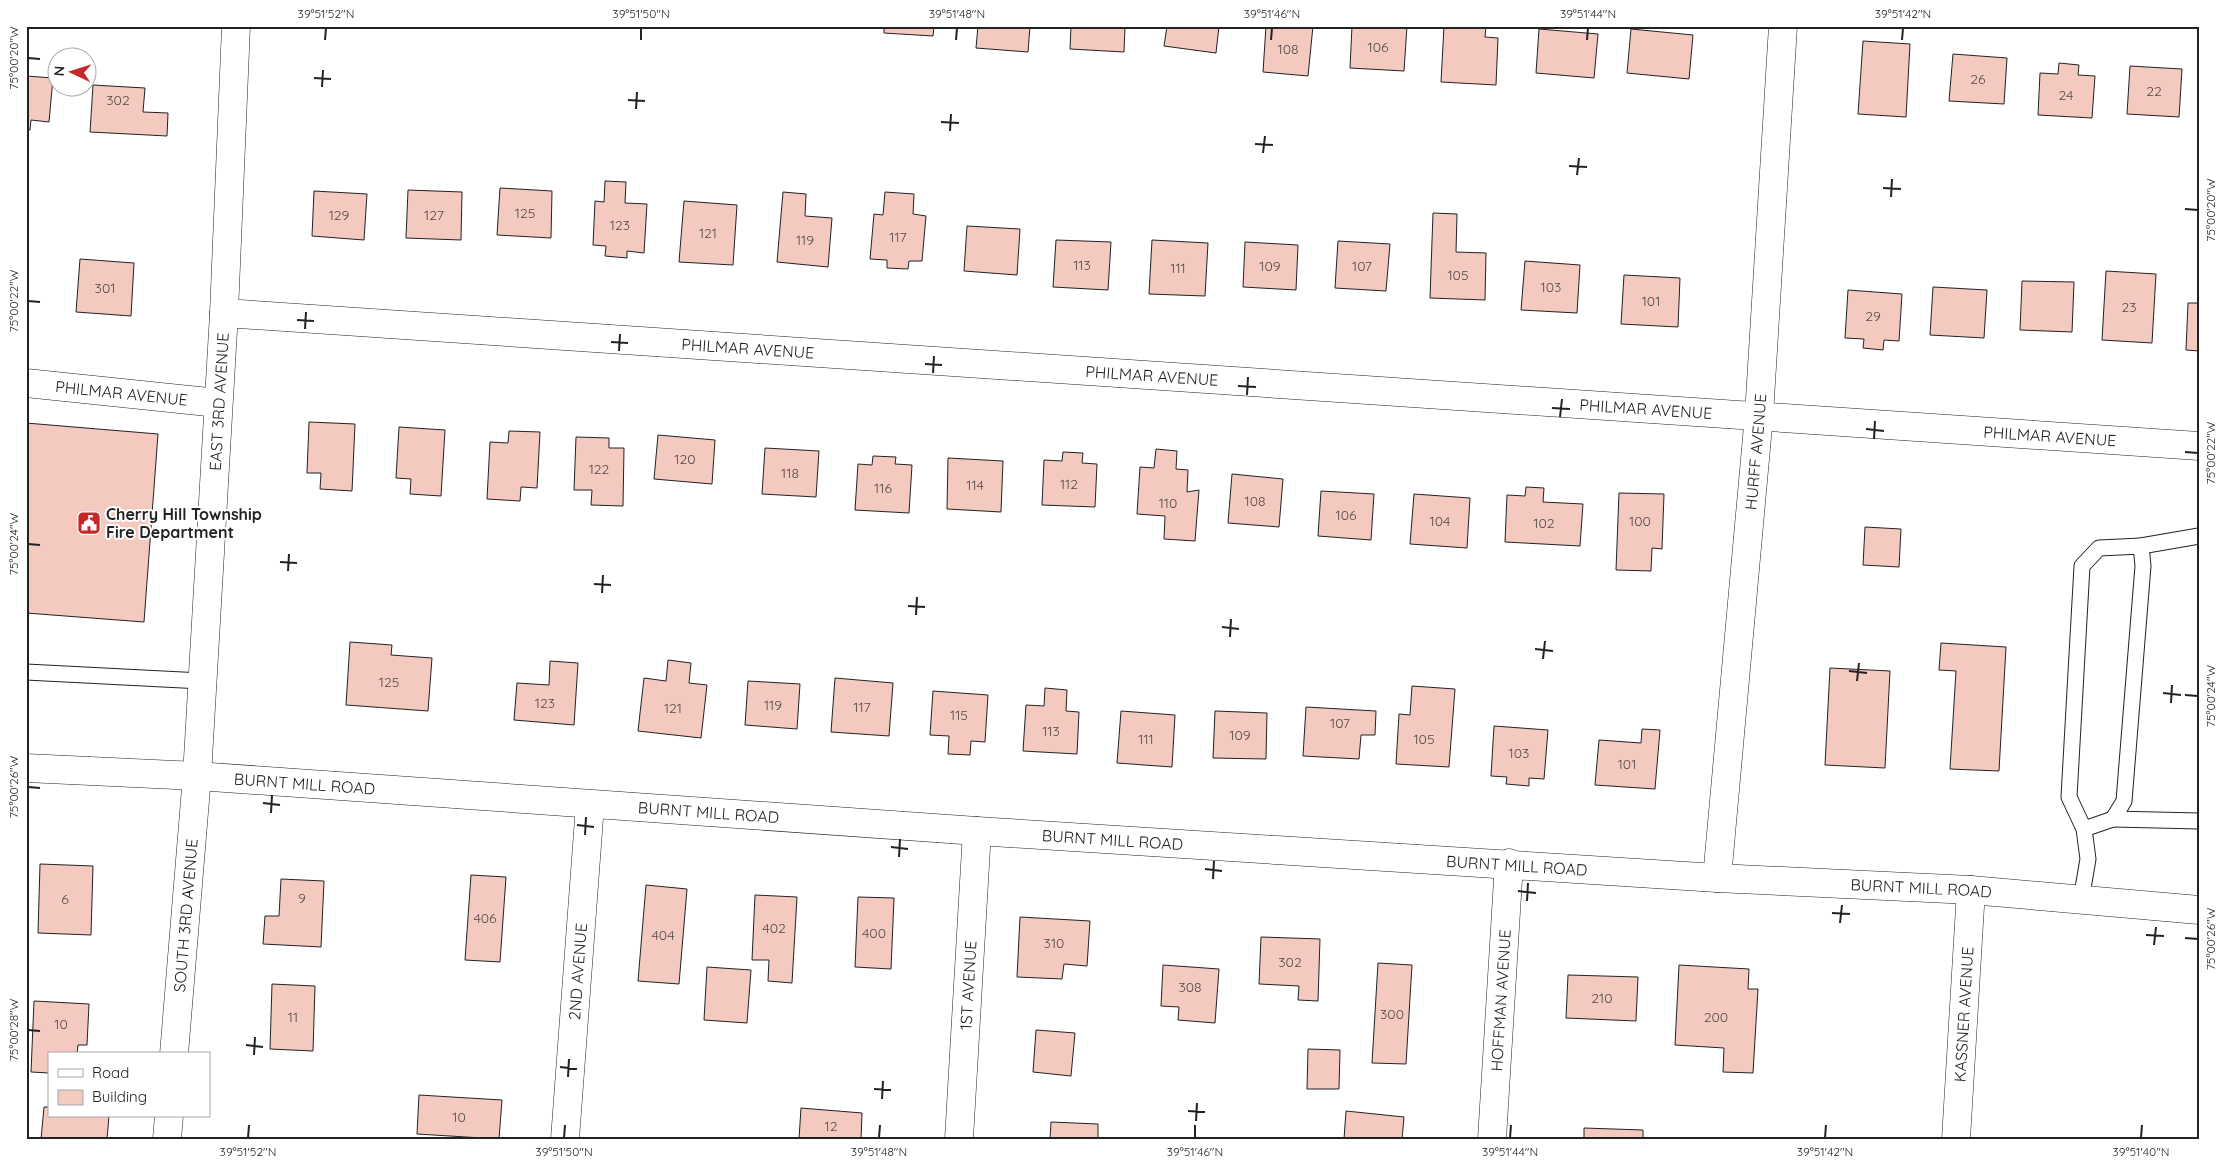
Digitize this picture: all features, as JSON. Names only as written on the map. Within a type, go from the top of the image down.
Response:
[{"type":"street","name":"EAST 3RD AVENUE","points":[[197,776],[224,313],[236,26]]},
{"type":"street","name":"HURFF AVENUE","points":[[1717,878],[1759,415],[1783,26]]},
{"type":"street","name":"PHILMAR AVENUE","points":[[224,313],[2199,446]]},
{"type":"street","name":"PHILMAR AVENUE","points":[[26,383],[218,402]]},
{"type":"street","name":"BURNT MILL ROAD","points":[[26,768],[197,776],[590,805],[978,831],[1509,863],[1717,878],[1971,890],[2199,910]]},
{"type":"street","name":"SOUTH 3RD AVENUE","points":[[174,1052],[197,776]]},
{"type":"street","name":"2ND AVENUE","points":[[565,1139],[590,805]]},
{"type":"street","name":"1ST AVENUE","points":[[959,1139],[978,831]]},
{"type":"street","name":"HOFFMAN AVENUE","points":[[1492,1139],[1509,863]]},
{"type":"street","name":"KASSNER AVENUE","points":[[1956,1139],[1971,890]]},
{"type":"street","points":[[167,1139],[169,1118]]},
{"type":"lane","points":[[2081,900],[2088,859],[2084,829],[2069,797],[2082,566],[2099,548],[2141,546],[2199,536]]},
{"type":"lane","points":[[2113,819],[2124,801],[2143,566],[2141,546]]},
{"type":"lane","points":[[26,672],[202,681]]},
{"type":"lane","points":[[2084,829],[2113,819],[2199,821]]},
{"type":"building","points":[[884,26],[934,26],[933,36],[884,33]]},
{"type":"building","points":[[978,26],[1030,26],[1028,52],[976,48]]},
{"type":"building","points":[[1071,26],[1125,26],[1124,52],[1070,49]]},
{"type":"building","points":[[1167,26],[1219,26],[1216,53],[1164,46]]},
{"type":"building","points":[[1266,26],[1313,26],[1308,76],[1263,72]]},
{"type":"building","points":[[1352,26],[1407,26],[1404,71],[1350,68]]},
{"type":"building","points":[[1444,26],[1486,26],[1485,37],[1498,38],[1496,85],[1441,82]]},
{"type":"building","points":[[1539,29],[1598,34],[1594,78],[1536,73]]},
{"type":"building","points":[[1631,29],[1693,35],[1689,79],[1627,73]]},
{"type":"building","points":[[1863,41],[1910,44],[1906,117],[1858,114]]},
{"type":"building","points":[[1953,54],[2007,58],[2004,104],[1949,101]]},
{"type":"building","points":[[2059,63],[2079,65],[2078,75],[2095,76],[2092,118],[2038,115],[2040,73],[2058,74]]},
{"type":"building","points":[[2130,66],[2182,69],[2179,117],[2127,114]]},
{"type":"building","points":[[26,76],[48,78],[48,98],[51,98],[49,122],[31,120],[30,130],[26,130]]},
{"type":"building","points":[[98,85],[145,88],[143,112],[168,113],[167,136],[90,132],[92,98],[98,98]]},
{"type":"building","points":[[605,181],[626,182],[625,203],[647,204],[644,253],[627,251],[627,258],[605,256],[606,246],[593,245],[595,201],[604,202]]},
{"type":"building","points":[[500,188],[552,191],[551,238],[497,235]]},
{"type":"building","points":[[408,190],[462,192],[461,240],[406,238]]},
{"type":"building","points":[[314,191],[367,194],[364,240],[312,236]]},
{"type":"building","points":[[783,192],[806,194],[805,216],[832,218],[828,267],[777,262]]},
{"type":"building","points":[[885,192],[914,194],[913,214],[926,216],[922,261],[909,261],[908,269],[887,268],[887,260],[870,259],[874,214],[883,215]]},
{"type":"building","points":[[684,201],[737,205],[733,265],[679,262]]},
{"type":"building","points":[[1433,213],[1457,214],[1456,252],[1486,253],[1485,300],[1430,298]]},
{"type":"building","points":[[967,226],[1020,229],[1017,275],[964,271]]},
{"type":"building","points":[[1056,240],[1111,242],[1108,290],[1053,287]]},
{"type":"building","points":[[1152,240],[1208,243],[1205,296],[1149,294]]},
{"type":"building","points":[[1338,241],[1390,244],[1386,291],[1335,288]]},
{"type":"building","points":[[1245,242],[1298,245],[1296,290],[1243,287]]},
{"type":"building","points":[[80,259],[134,263],[131,316],[76,312]]},
{"type":"building","points":[[1525,261],[1580,265],[1577,313],[1521,310]]},
{"type":"building","points":[[2106,271],[2156,274],[2152,343],[2102,340]]},
{"type":"building","points":[[1624,275],[1680,278],[1678,327],[1621,324]]},
{"type":"building","points":[[2022,281],[2074,282],[2072,332],[2020,330]]},
{"type":"building","points":[[1933,287],[1987,290],[1984,338],[1930,335]]},
{"type":"building","points":[[1848,290],[1902,294],[1899,341],[1884,340],[1883,350],[1863,348],[1864,339],[1845,338]]},
{"type":"building","points":[[2188,303],[2199,303],[2199,351],[2186,350]]},
{"type":"building","points":[[309,422],[355,424],[352,491],[320,489],[321,473],[307,473]]},
{"type":"building","name":"Cherry Hill Township Fire Department","points":[[26,423],[158,434],[144,622],[26,613]]},
{"type":"building","points":[[399,427],[445,430],[441,496],[410,494],[411,479],[396,478]]},
{"type":"building","points":[[509,431],[540,432],[537,488],[521,487],[520,501],[487,499],[490,442],[508,443]]},
{"type":"building","points":[[658,435],[715,440],[712,484],[654,479]]},
{"type":"building","points":[[576,437],[609,438],[609,448],[624,448],[623,506],[591,505],[592,490],[574,490]]},
{"type":"building","points":[[765,448],[819,451],[816,497],[762,494]]},
{"type":"building","points":[[1156,449],[1177,451],[1176,469],[1188,470],[1187,492],[1199,490],[1195,541],[1164,539],[1165,516],[1137,514],[1140,467],[1154,468]]},
{"type":"building","points":[[1063,452],[1083,453],[1082,463],[1097,464],[1095,507],[1042,505],[1044,460],[1062,461]]},
{"type":"building","points":[[873,456],[896,457],[895,464],[912,465],[909,513],[855,510],[858,464],[872,465]]},
{"type":"building","points":[[948,458],[1003,461],[1001,512],[947,509]]},
{"type":"building","points":[[1232,474],[1283,479],[1279,527],[1228,523]]},
{"type":"building","points":[[1526,487],[1544,488],[1543,502],[1583,504],[1580,546],[1505,542],[1507,495],[1525,496]]},
{"type":"building","points":[[1321,491],[1374,494],[1371,540],[1318,536]]},
{"type":"building","points":[[1619,493],[1664,494],[1662,549],[1652,548],[1651,571],[1616,570]]},
{"type":"building","points":[[1414,494],[1470,498],[1467,548],[1410,544]]},
{"type":"building","points":[[1865,527],[1901,529],[1899,567],[1863,565]]},
{"type":"building","points":[[350,642],[392,645],[391,655],[432,658],[428,711],[346,705]]},
{"type":"building","points":[[1941,643],[2006,647],[1999,771],[1950,769],[1956,671],[1939,670]]},
{"type":"building","points":[[668,660],[691,663],[689,683],[707,685],[701,738],[638,731],[644,678],[666,681]]},
{"type":"building","points":[[550,661],[578,663],[574,725],[514,720],[517,683],[549,685]]},
{"type":"building","points":[[1830,668],[1890,671],[1885,768],[1825,765]]},
{"type":"building","points":[[835,678],[893,683],[889,736],[831,732]]},
{"type":"building","points":[[748,681],[800,684],[797,729],[745,725]]},
{"type":"building","points":[[1412,686],[1455,689],[1449,767],[1396,764],[1399,714],[1410,715]]},
{"type":"building","points":[[1045,688],[1067,690],[1066,711],[1079,712],[1077,754],[1023,751],[1026,705],[1044,706]]},
{"type":"building","points":[[933,691],[988,695],[985,742],[971,741],[970,755],[948,754],[949,736],[930,735]]},
{"type":"building","points":[[1306,707],[1376,711],[1375,735],[1361,735],[1359,759],[1303,756]]},
{"type":"building","points":[[1121,711],[1175,715],[1172,767],[1117,763]]},
{"type":"building","points":[[1215,711],[1267,713],[1266,759],[1213,758]]},
{"type":"building","points":[[1494,726],[1548,730],[1544,779],[1529,778],[1529,786],[1506,784],[1507,777],[1491,776]]},
{"type":"building","points":[[1642,729],[1660,730],[1655,789],[1595,785],[1599,740],[1641,743]]},
{"type":"building","points":[[40,864],[93,866],[91,935],[38,933]]},
{"type":"building","points":[[471,875],[506,877],[500,962],[465,960]]},
{"type":"building","points":[[281,879],[324,881],[321,947],[263,944],[265,916],[279,916]]},
{"type":"building","points":[[646,885],[687,889],[679,984],[638,981]]},
{"type":"building","points":[[755,895],[797,897],[792,983],[768,981],[769,960],[752,960]]},
{"type":"building","points":[[858,897],[894,898],[891,969],[855,967]]},
{"type":"building","points":[[1020,917],[1090,921],[1087,966],[1064,964],[1062,979],[1017,977]]},
{"type":"building","points":[[1261,937],[1320,939],[1318,1001],[1298,1000],[1299,986],[1259,984]]},
{"type":"building","points":[[1378,963],[1412,965],[1406,1064],[1372,1063]]},
{"type":"building","points":[[1163,965],[1219,969],[1215,1023],[1178,1020],[1179,1007],[1161,1006]]},
{"type":"building","points":[[1679,965],[1749,969],[1748,989],[1758,989],[1753,1073],[1723,1072],[1724,1048],[1675,1045]]},
{"type":"building","points":[[707,967],[751,970],[747,1023],[704,1020]]},
{"type":"building","points":[[1568,975],[1638,977],[1636,1021],[1566,1018]]},
{"type":"building","points":[[272,984],[315,986],[313,1051],[270,1049]]},
{"type":"building","points":[[34,1001],[89,1004],[87,1045],[78,1045],[77,1052],[48,1052],[48,1073],[31,1072]]},
{"type":"building","points":[[1036,1030],[1075,1033],[1071,1076],[1033,1072]]},
{"type":"building","points":[[1308,1049],[1340,1050],[1339,1089],[1307,1089]]},
{"type":"building","points":[[419,1095],[502,1100],[499,1139],[417,1134]]},
{"type":"building","points":[[44,1107],[48,1107],[48,1118],[109,1118],[107,1139],[41,1139]]},
{"type":"building","points":[[801,1108],[862,1113],[861,1139],[799,1139]]},
{"type":"building","points":[[1346,1111],[1404,1117],[1402,1139],[1344,1139]]},
{"type":"building","points":[[1051,1122],[1098,1124],[1098,1139],[1050,1139]]},
{"type":"building","points":[[1584,1128],[1643,1130],[1643,1139],[1584,1139]]},
{"type":"place","name":"Cherry Hill Township Fire Department","points":[[89,523]]}]
